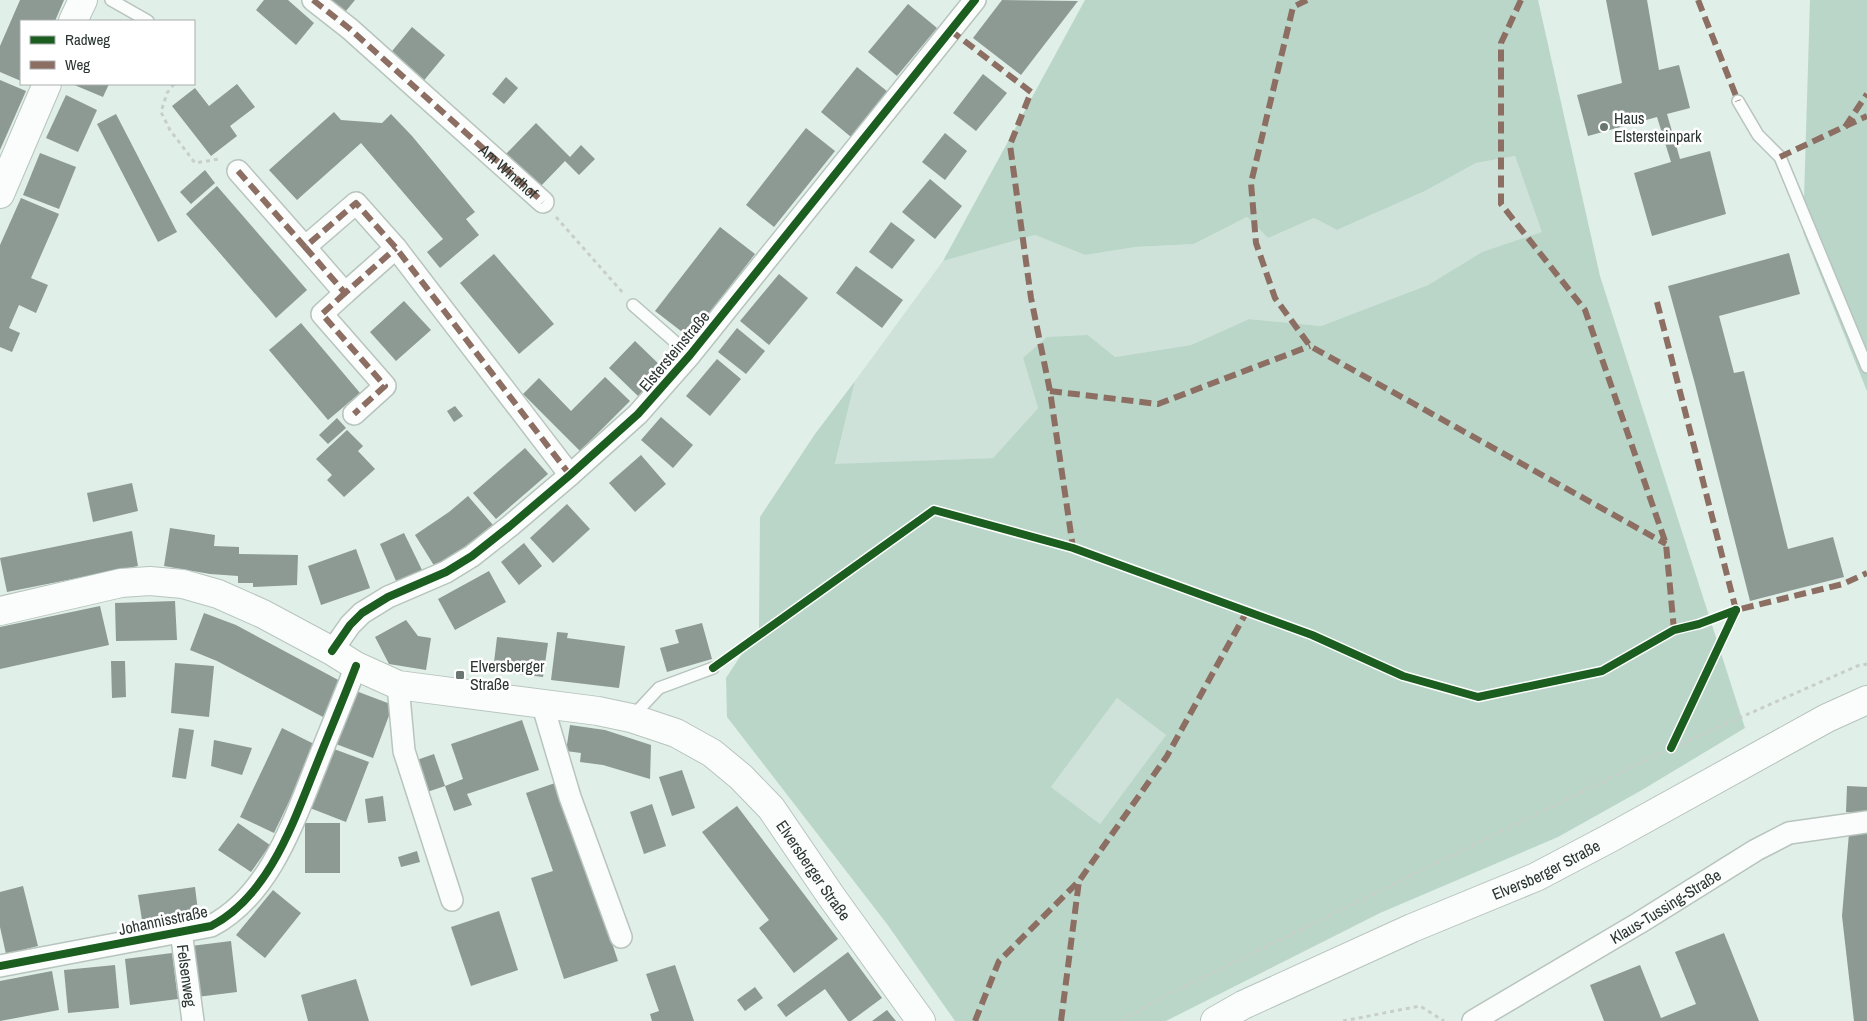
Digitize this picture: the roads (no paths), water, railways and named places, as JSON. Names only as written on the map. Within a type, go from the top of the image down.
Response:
[{"type":"main road","points":[[74,20],[82,0]]},
{"type":"main road","points":[[0,194],[47,85]]},
{"type":"main road","name":"Elversberger Straße","points":[[0,611],[121,583],[150,581],[183,584],[218,594],[263,614],[356,666],[398,685],[542,703],[631,718],[676,733],[712,753],[742,777],[765,802],[921,1021]]},
{"type":"main road","name":"Elversberger Straße","points":[[1215,1021],[1243,1005],[1412,928],[1536,876],[1610,838],[1827,718],[1867,700]]},
{"type":"street","name":"Am Windhof","points":[[313,0],[350,29],[543,202]]},
{"type":"street","name":"Elstersteinstraße","points":[[332,651],[350,625],[362,613],[388,597],[446,572],[472,556],[570,475],[638,414],[690,355],[975,0]]},
{"type":"street","points":[[238,171],[345,293]]},
{"type":"street","points":[[305,247],[356,203],[396,248],[570,475]]},
{"type":"street","points":[[354,414],[385,386],[322,314],[396,248]]},
{"type":"street","name":"Johannisstraße","points":[[0,966],[211,926],[225,919],[262,880],[279,851],[297,814],[356,666]]},
{"type":"street","points":[[398,685],[404,752],[452,900]]},
{"type":"street","points":[[542,703],[570,798],[620,937]]},
{"type":"street","name":"Klaus-Tussing-Straße","points":[[1473,1021],[1788,832],[1867,822]]},
{"type":"street","name":"Felsenweg","points":[[181,931],[193,1021]]},
{"type":"lane","points":[[111,0],[146,20]]},
{"type":"lane","points":[[1738,101],[1758,135],[1780,157],[1867,367]]},
{"type":"lane","points":[[633,305],[690,355]]},
{"type":"lane","points":[[631,718],[659,688],[713,668]]},
{"type":"place","name":"Haus Elstersteinpark","points":[[1604,127]]},
{"type":"place","name":"Elversberger Straße","points":[[460,675]]}]
